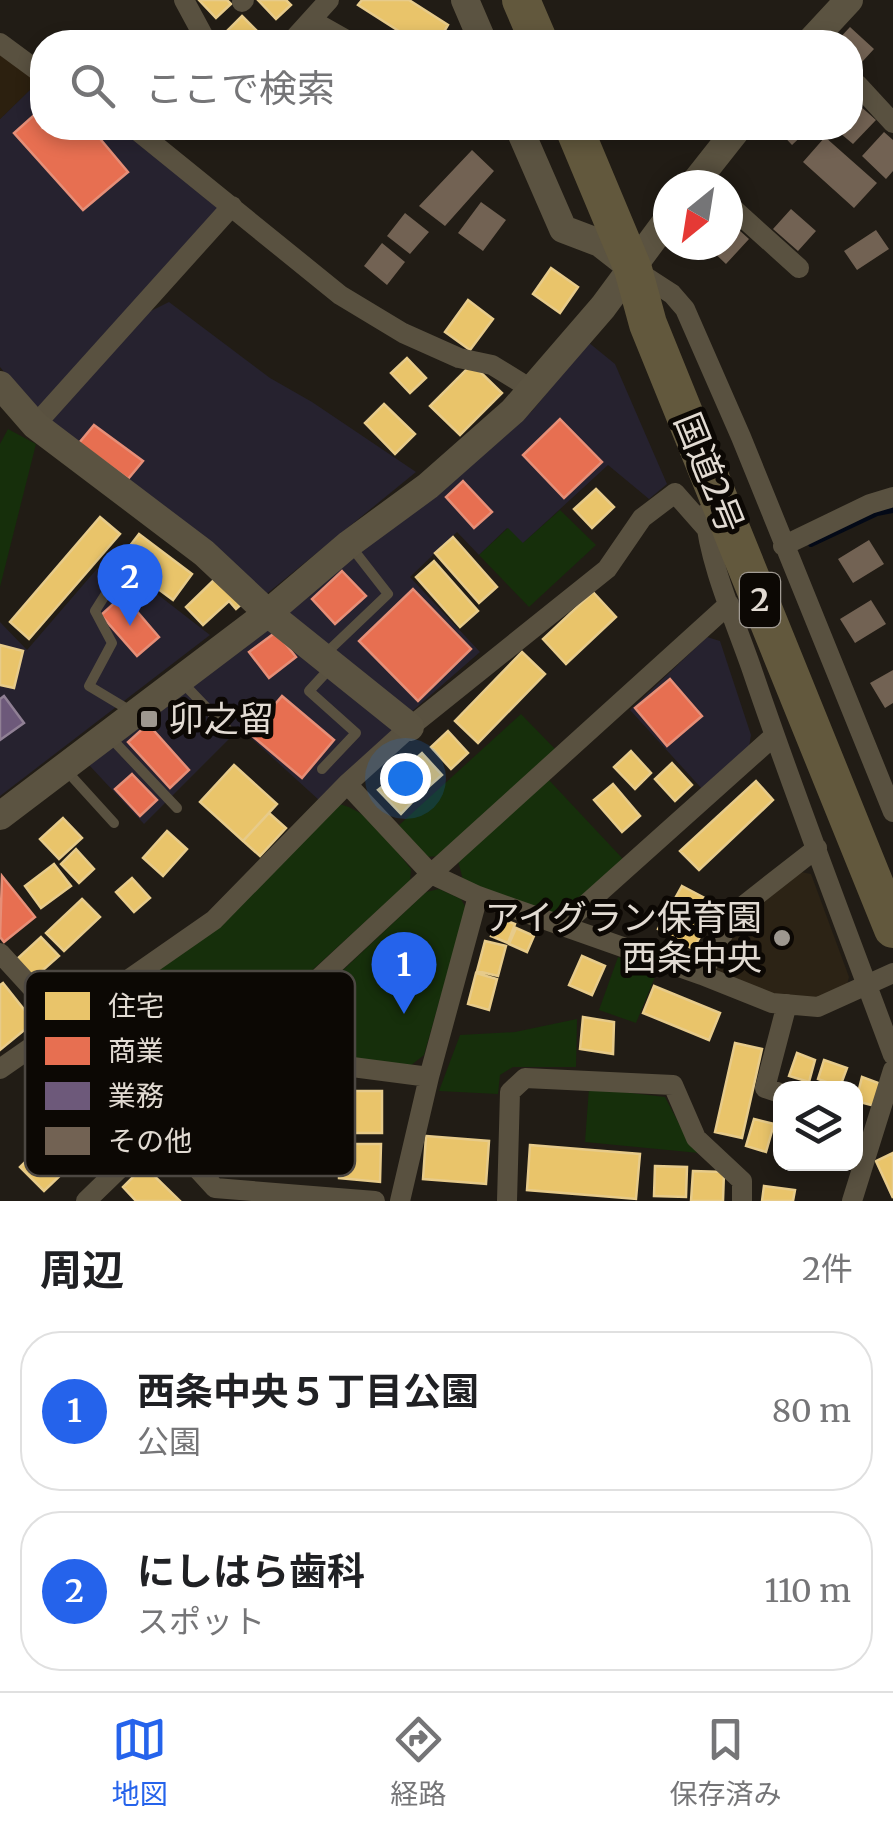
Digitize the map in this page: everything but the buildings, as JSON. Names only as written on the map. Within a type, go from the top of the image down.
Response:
[{"type":"highway","points":[[522,0],[534,30]]},
{"type":"highway","name":"国道2号","points":[[579,140],[633,269],[648,324],[893,929]]},
{"type":"street","points":[[184,0],[201,30]]},
{"type":"street","points":[[302,30],[329,0]]},
{"type":"street","points":[[465,0],[478,30]]},
{"type":"street","points":[[821,30],[849,0]]},
{"type":"street","points":[[311,20],[329,30]]},
{"type":"street","points":[[0,42],[30,65]]},
{"type":"street","points":[[863,90],[893,123]]},
{"type":"street","points":[[149,140],[340,294],[404,333],[459,358],[492,365],[531,389]]},
{"type":"street","points":[[524,140],[562,229],[600,242],[672,294],[685,308],[893,812]]},
{"type":"street","points":[[708,170],[729,140]]},
{"type":"street","points":[[36,425],[232,206]]},
{"type":"street","points":[[743,218],[799,268]]},
{"type":"street","points":[[0,816],[428,486],[513,411],[653,240]]},
{"type":"street","points":[[8,388],[36,425],[204,553],[268,613],[410,728]]},
{"type":"street","points":[[702,456],[706,528],[729,604],[893,1054]]},
{"type":"street","points":[[139,971],[214,920],[347,784],[410,728],[606,570],[642,518],[675,494],[706,528]]},
{"type":"street","points":[[782,546],[893,497]]},
{"type":"street","points":[[327,971],[729,604]]},
{"type":"street","points":[[563,926],[774,736]]},
{"type":"street","points":[[347,784],[431,874],[478,896],[772,1003],[818,1006],[893,973]]},
{"type":"street","points":[[702,975],[734,913],[817,848]]},
{"type":"street","points":[[400,1201],[478,896]]},
{"type":"street","points":[[0,953],[25,982]]},
{"type":"street","points":[[773,1090],[766,1088],[787,1004]]},
{"type":"street","points":[[0,1069],[25,1051]]},
{"type":"street","points":[[355,1067],[429,1077]]},
{"type":"street","points":[[852,1201],[893,1070]]},
{"type":"street","points":[[507,1201],[510,1092],[525,1078],[673,1085],[696,1138],[742,1180],[742,1201]]},
{"type":"street","points":[[86,1201],[111,1176]]},
{"type":"street","points":[[203,1176],[215,1188],[375,1201]]},
{"type":"lane","points":[[322,769],[356,733],[309,691],[328,661],[388,594],[349,544]]},
{"type":"lane","points":[[119,574],[94,611],[112,643],[89,686],[134,714]]},
{"type":"lane","points":[[179,680],[227,728]]},
{"type":"lane","points":[[107,734],[177,808]]},
{"type":"lane","points":[[63,768],[114,823]]},
{"type":"shaded area","points":[[0,50],[30,74],[30,90],[0,119]]},
{"type":"shaded area","points":[[30,90],[30,140],[135,140],[221,206],[39,413],[0,367],[0,119]]},
{"type":"shaded area","points":[[169,302],[270,378],[416,472],[264,596],[48,424],[143,315]]},
{"type":"shaded area","points":[[588,342],[615,364],[667,484],[649,499],[608,465],[522,544],[507,528],[479,555],[457,532],[410,577],[480,652],[409,714],[282,612],[430,498],[532,411]]},
{"type":"shaded area","points":[[108,556],[210,635],[0,796],[0,622],[27,650]]},
{"type":"shaded area","points":[[261,628],[281,633],[392,722],[392,732],[320,801],[240,728],[144,824],[89,765]]},
{"type":"shaded area","points":[[707,637],[720,641],[751,735],[749,747],[703,790],[630,710]]},
{"type":"shaded area","name":"アイグラン保育園 西条中央","points":[[801,872],[811,874],[849,977],[846,989],[821,1000],[788,999],[720,976],[715,963],[744,913]]},
{"type":"green space","points":[[8,429],[36,444],[0,587],[0,444]]},
{"type":"green space","points":[[560,510],[596,545],[529,607],[479,555],[508,528],[523,543]]},
{"type":"green space","points":[[521,714],[557,751],[441,856],[425,857],[397,827]]},
{"type":"green space","points":[[548,779],[623,859],[565,914],[557,916],[463,880],[458,861]]},
{"type":"green space","points":[[338,804],[360,813],[411,869],[410,881],[311,971],[151,971]]},
{"type":"green space","points":[[439,889],[461,899],[466,908],[424,1055],[410,1066],[355,1060],[355,971],[342,971],[426,892]]},
{"type":"green space","points":[[618,957],[657,972],[636,1023],[599,1010]]},
{"type":"green space","points":[[577,1019],[576,1067],[513,1067],[500,1075],[498,1094],[439,1091],[460,1035],[515,1032]]},
{"type":"green space","points":[[589,1088],[665,1097],[699,1153],[585,1142]]},
{"type":"waterway","points":[[811,544],[877,513],[893,510]]},
{"type":"place","name":"にしはら歯科","points":[[130,626]]},
{"type":"place","name":"卯之留","points":[[149,719]]},
{"type":"place","name":"アイグラン保育園 西条中央","points":[[782,938]]},
{"type":"place","name":"西条中央５丁目公園","points":[[404,1014]]}]
